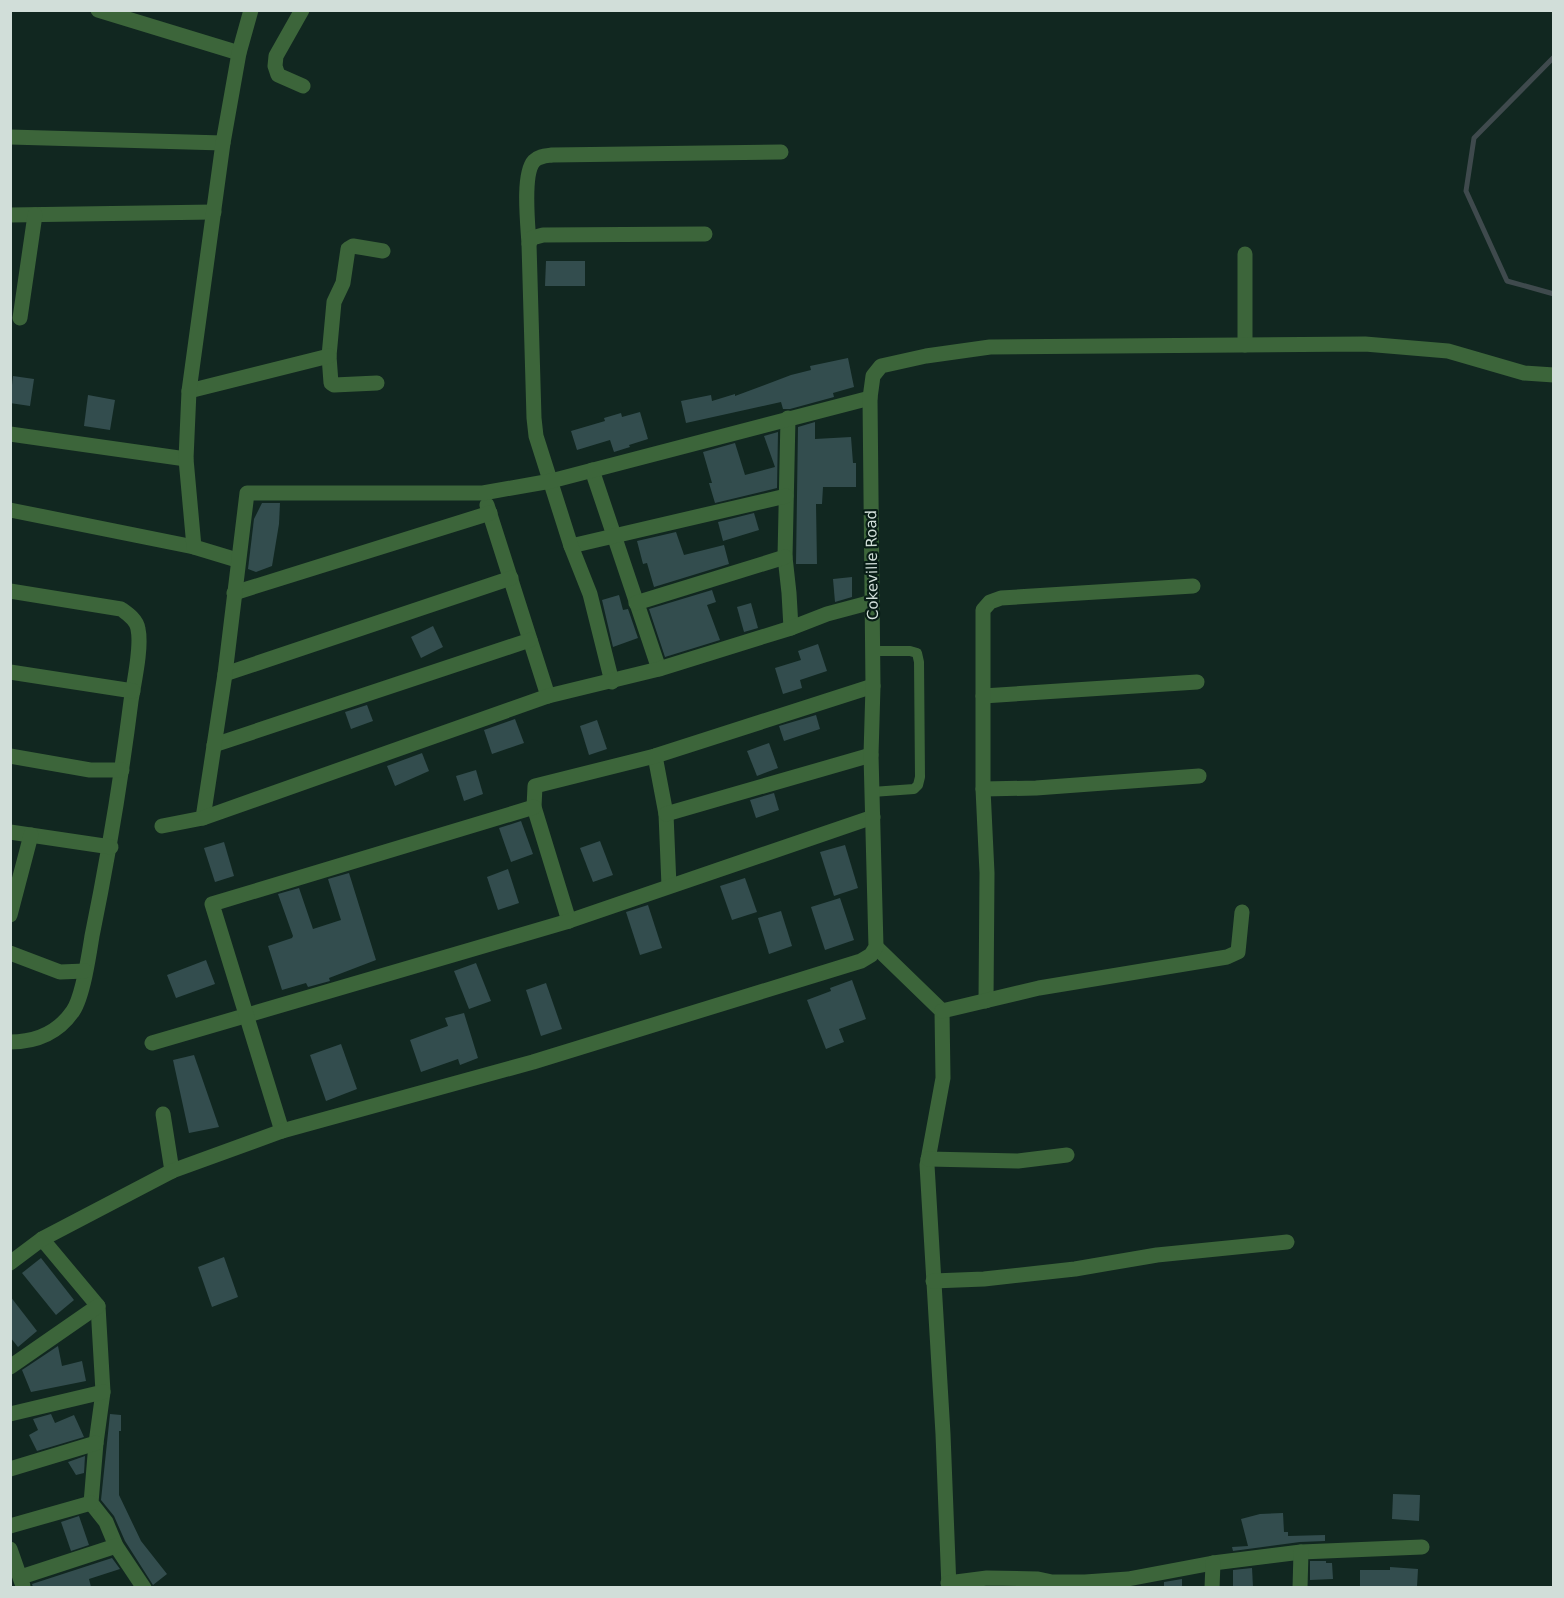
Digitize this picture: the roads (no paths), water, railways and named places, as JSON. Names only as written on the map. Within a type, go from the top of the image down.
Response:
[{"type":"street","points":[[98,10],[239,53]]},
{"type":"street","points":[[195,547],[186,459],[189,391],[223,143],[239,53],[251,10]]},
{"type":"street","points":[[302,10],[276,56],[275,66],[278,75],[303,86]]},
{"type":"street","points":[[10,137],[223,143]]},
{"type":"street","points":[[612,682],[590,594],[571,546],[536,435],[528,177],[532,162],[539,157],[552,155],[782,152]]},
{"type":"street","points":[[10,215],[214,212]]},
{"type":"street","points":[[20,318],[35,215]]},
{"type":"street","points":[[529,244],[532,238],[543,235],[705,234]]},
{"type":"street","points":[[376,383],[334,385],[331,383],[328,356],[334,302],[343,283],[348,249],[353,246],[382,251]]},
{"type":"street","points":[[1245,254],[1245,345],[1365,344],[1448,351],[1524,373],[1554,375]]},
{"type":"street","name":"Cokeville Road","points":[[876,947],[871,755],[873,651],[870,398],[873,376],[881,366],[895,362],[990,347],[1245,345]]},
{"type":"street","points":[[189,391],[328,356]]},
{"type":"street","points":[[203,818],[225,674],[246,493],[483,493],[551,481],[870,398]]},
{"type":"street","points":[[788,418],[785,557],[790,628]]},
{"type":"street","points":[[10,434],[186,459]]},
{"type":"street","points":[[592,470],[659,669]]},
{"type":"street","points":[[483,493],[549,696]]},
{"type":"street","points":[[571,546],[786,496]]},
{"type":"street","points":[[10,510],[195,547],[237,561]]},
{"type":"street","points":[[234,593],[490,513]]},
{"type":"street","points":[[636,603],[785,557]]},
{"type":"street","points":[[225,674],[511,578]]},
{"type":"street","points":[[986,1001],[987,873],[986,813],[983,789],[983,610],[990,602],[1001,598],[1193,586]]},
{"type":"street","points":[[10,591],[121,609],[130,615],[138,627],[133,691],[111,847],[85,971],[74,1009],[62,1024],[47,1034],[28,1042],[10,1042]]},
{"type":"street","points":[[162,826],[203,818],[549,696],[659,669],[827,614],[872,602]]},
{"type":"street","points":[[214,746],[530,640]]},
{"type":"street","points":[[10,672],[133,691]]},
{"type":"street","points":[[983,696],[1197,682]]},
{"type":"street","points":[[569,921],[534,807],[535,786],[655,756],[873,686]]},
{"type":"street","points":[[666,814],[871,755]]},
{"type":"street","points":[[10,756],[90,770],[122,770]]},
{"type":"street","points":[[655,756],[666,814],[669,886]]},
{"type":"street","points":[[983,789],[1036,788],[1199,776]]},
{"type":"street","points":[[282,1131],[212,904],[534,807]]},
{"type":"street","points":[[152,1043],[569,921],[873,817]]},
{"type":"street","points":[[10,832],[111,847]]},
{"type":"street","points":[[10,915],[31,835]]},
{"type":"street","points":[[942,1011],[1095,977],[1227,957],[1238,952],[1242,912]]},
{"type":"street","points":[[10,1263],[42,1239],[172,1171],[282,1131],[533,1062],[861,961],[871,955],[876,947],[942,1011],[943,1078],[928,1159],[933,1281],[944,1434],[949,1585],[987,1578],[1038,1579],[1052,1582],[1128,1579],[1213,1563],[1301,1552],[1422,1546]]},
{"type":"street","points":[[10,953],[60,972],[85,971]]},
{"type":"street","points":[[163,1114],[172,1171]]},
{"type":"street","points":[[928,1159],[1018,1161],[1067,1155]]},
{"type":"street","points":[[42,1239],[98,1306],[103,1392],[91,1503],[106,1522],[116,1546],[144,1587]]},
{"type":"street","points":[[933,1281],[984,1279],[1075,1269],[1157,1255],[1287,1242]]},
{"type":"street","points":[[10,1366],[98,1306]]},
{"type":"street","points":[[10,1414],[103,1392]]},
{"type":"street","points":[[10,1469],[96,1443]]},
{"type":"street","points":[[10,1526],[91,1503]]},
{"type":"street","points":[[10,1549],[22,1582],[116,1546]]},
{"type":"street","points":[[1300,1587],[1301,1552]]},
{"type":"street","points":[[1212,1587],[1213,1563]]},
{"type":"lane","points":[[872,792],[914,789],[920,777],[917,653],[873,651]]},
{"type":"waterway","points":[[1554,57],[1474,138],[1466,191],[1507,281],[1554,294]]}]
